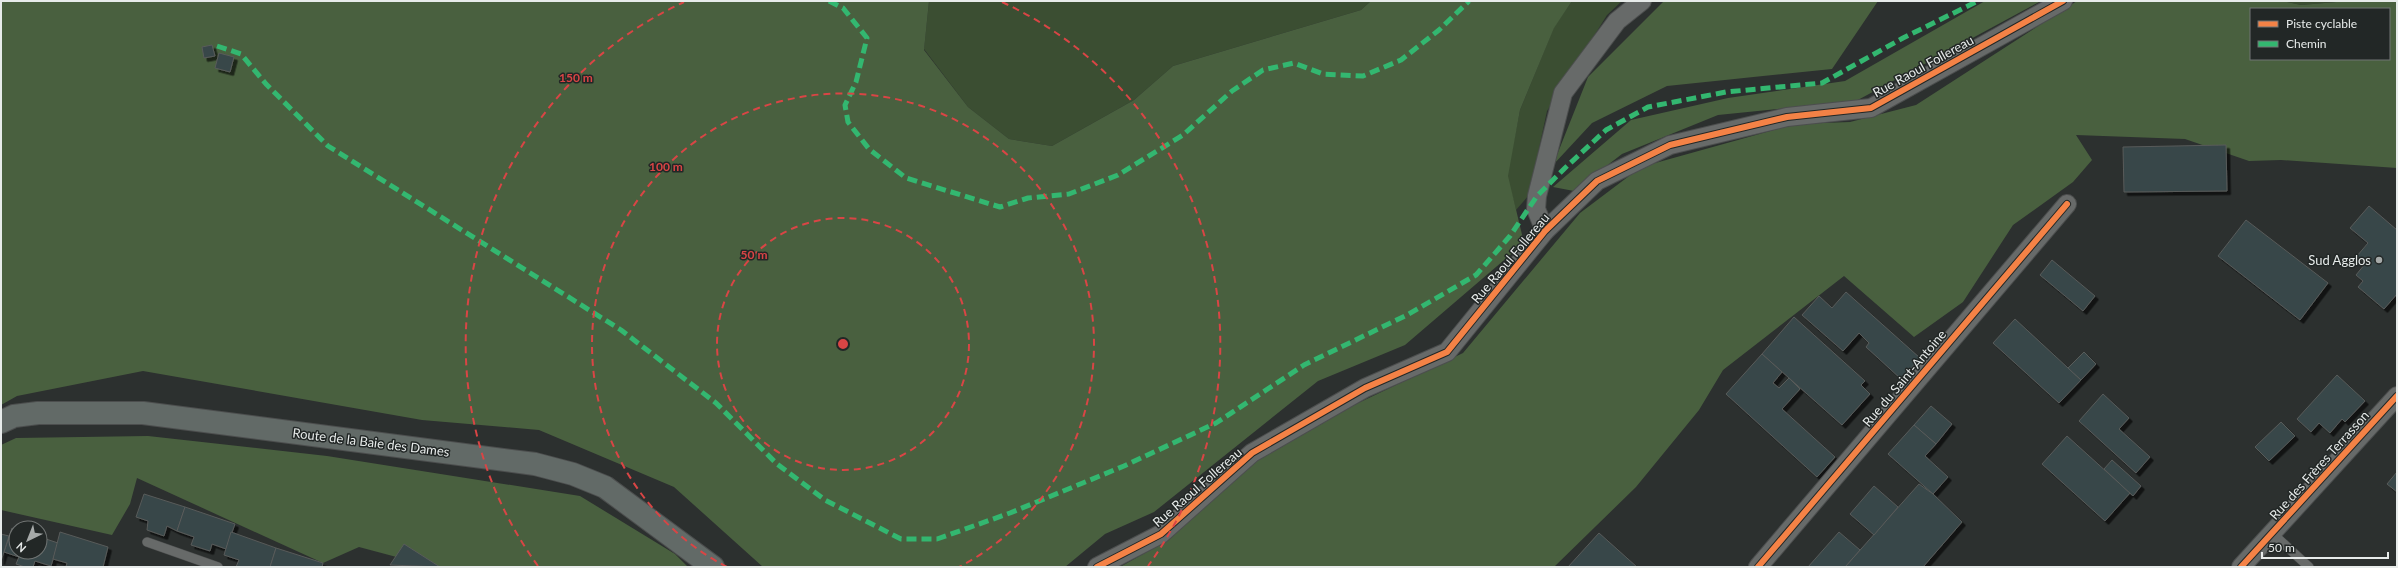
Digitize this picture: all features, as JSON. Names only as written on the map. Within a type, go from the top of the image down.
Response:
[{"type":"main road","name":"Route de la Baie des Dames","points":[[1,422],[14,416],[38,412],[143,414],[535,464],[573,474],[605,487],[713,567]]},
{"type":"street","points":[[1545,230],[1536,208],[1563,93],[1617,21],[1642,1]]},
{"type":"street","name":"Rue Raoul Follereau","points":[[1097,567],[1161,534],[1252,453],[1365,388],[1447,352],[1545,230],[1597,181],[1670,145],[1787,117],[1871,108],[2063,1]]},
{"type":"street","name":"Rue du Saint-Antoine","points":[[1758,567],[2067,204]]},
{"type":"street","name":"Rue des Frères Terrasson","points":[[2241,567],[2397,396]]},
{"type":"lane","points":[[2272,533],[2309,567]]},
{"type":"lane","points":[[147,542],[218,567]]},
{"type":"green space","points":[[1,1],[929,1],[924,50],[968,107],[1009,139],[1052,146],[1134,100],[1173,66],[1361,10],[1371,1],[1572,1],[1554,28],[1520,110],[1508,176],[1524,243],[1405,345],[1318,381],[1154,512],[1105,534],[1065,567],[763,567],[674,487],[539,430],[422,420],[143,371],[17,396],[1,405]]},
{"type":"green space","points":[[929,1],[1371,1],[1361,10],[1173,66],[1134,100],[1052,146],[1009,139],[968,107],[924,49]]},
{"type":"green space","points":[[1572,1],[1622,1],[1607,15],[1547,111],[1529,195],[1516,210],[1507,176],[1520,110],[1554,27]]},
{"type":"green space","points":[[1664,1],[1878,1],[1832,69],[1667,86],[1592,123],[1553,165],[1588,77]]},
{"type":"green space","points":[[1985,1],[2041,1],[1856,101],[1718,115],[1622,154],[1574,191],[1553,187],[1631,120],[1728,98],[1845,81]]},
{"type":"green space","points":[[2077,1],[2282,1],[2301,5],[2348,1],[2397,1],[2397,168],[2281,160],[2249,161],[2185,139],[2076,135],[2092,160],[2073,182],[2013,225],[1963,302],[1914,337],[1844,276],[1723,370],[1699,410],[1636,487],[1554,567],[1120,567],[1170,539],[1274,440],[1350,407],[1463,353],[1580,213],[1641,167],[1795,124],[1850,122],[1916,105]]},
{"type":"green space","points":[[2282,1],[2348,1],[2301,5]]},
{"type":"green space","points":[[148,436],[327,456],[580,496],[675,554],[688,567],[434,567],[359,547],[323,563],[137,478],[130,504],[112,535],[1,510],[1,445],[16,438]]},
{"type":"building","points":[[212,45],[215,56],[204,58],[202,47]]},
{"type":"building","points":[[219,53],[234,57],[230,72],[215,68]]},
{"type":"building","points":[[2226,145],[2227,191],[2124,192],[2123,147]]},
{"type":"building","name":"Sud Agglos","points":[[2369,206],[2397,230],[2397,294],[2384,309],[2358,287],[2363,281],[2356,275],[2365,264],[2357,256],[2368,243],[2350,228]]},
{"type":"building","points":[[2246,220],[2328,283],[2300,320],[2218,256]]},
{"type":"building","points":[[2052,260],[2095,296],[2083,311],[2040,275]]},
{"type":"building","points":[[1846,292],[1920,358],[1901,379],[1866,347],[1869,343],[1859,333],[1843,351],[1802,315],[1819,296],[1832,308]]},
{"type":"building","points":[[1794,317],[1865,381],[1861,385],[1870,394],[1842,425],[1762,354]]},
{"type":"building","points":[[2015,319],[2081,380],[2059,403],[1993,343]]},
{"type":"building","points":[[2084,352],[2096,364],[2081,380],[2068,368]]},
{"type":"building","points":[[1762,354],[1782,372],[1773,383],[1779,388],[1789,378],[1800,389],[1782,409],[1835,457],[1817,477],[1726,394]]},
{"type":"building","points":[[2337,375],[2365,401],[2345,422],[2342,419],[2330,433],[2319,423],[2311,432],[2297,419]]},
{"type":"building","points":[[2103,394],[2129,418],[2119,429],[2150,457],[2136,473],[2079,421]]},
{"type":"building","points":[[1931,406],[1952,424],[1936,444],[1914,425]]},
{"type":"building","points":[[2281,422],[2295,436],[2269,461],[2255,447]]},
{"type":"building","points":[[1914,425],[1936,444],[1925,456],[1948,477],[1933,494],[1888,454]]},
{"type":"building","points":[[2067,436],[2130,493],[2105,521],[2042,464]]},
{"type":"building","points":[[2112,460],[2141,486],[2133,496],[2104,469]]},
{"type":"building","points":[[2397,472],[2397,492],[2387,484]]},
{"type":"building","points":[[1919,484],[1933,494],[1962,522],[1923,567],[1845,567]]},
{"type":"building","points":[[1874,486],[1898,507],[1874,535],[1850,514]]},
{"type":"building","points":[[144,494],[185,507],[177,531],[167,526],[164,536],[147,530],[148,521],[136,517]]},
{"type":"building","points":[[185,507],[235,524],[226,549],[212,544],[210,551],[191,545],[194,537],[177,531]]},
{"type":"building","points":[[60,532],[108,547],[103,567],[66,567],[67,563],[53,559]]},
{"type":"building","points":[[231,532],[276,548],[270,567],[236,567],[239,560],[224,555]]},
{"type":"building","points":[[1839,532],[1860,550],[1845,567],[1808,567]]},
{"type":"building","points":[[1599,533],[1637,567],[1568,567]]},
{"type":"building","points":[[1,534],[8,536],[8,539],[1,561]]},
{"type":"building","points":[[8,540],[8,553],[4,552]]},
{"type":"building","points":[[48,540],[58,543],[51,566],[35,561],[33,567],[25,567],[16,564],[18,560],[48,560]]},
{"type":"building","points":[[404,544],[440,567],[390,565]]},
{"type":"building","points":[[276,548],[323,563],[322,567],[270,567]]},
{"type":"marked path","points":[[829,1],[843,8],[867,38],[856,82],[845,105],[848,122],[869,149],[906,178],[1000,207],[1028,198],[1069,194],[1118,175],[1183,135],[1232,91],[1263,70],[1294,63],[1323,74],[1363,76],[1401,60],[1439,30],[1469,1]]},
{"type":"marked path","points":[[217,46],[241,54],[266,84],[328,146],[621,330],[716,403],[777,464],[825,500],[901,539],[937,539],[1010,513],[1124,466],[1216,423],[1304,365],[1407,315],[1476,275],[1510,236],[1537,196],[1565,168],[1606,130],[1648,107],[1726,92],[1822,83],[1903,38],[1978,1]]},
{"type":"cycle path","points":[[1097,567],[1161,534],[1252,453],[1365,388],[1447,352],[1545,231],[1597,181],[1670,145],[1787,117],[1871,108],[2063,1]]},
{"type":"cycle path","points":[[1758,567],[2067,204]]},
{"type":"cycle path","points":[[2241,567],[2397,396]]},
{"type":"place","name":"Sud Agglos","points":[[2379,260]]}]
